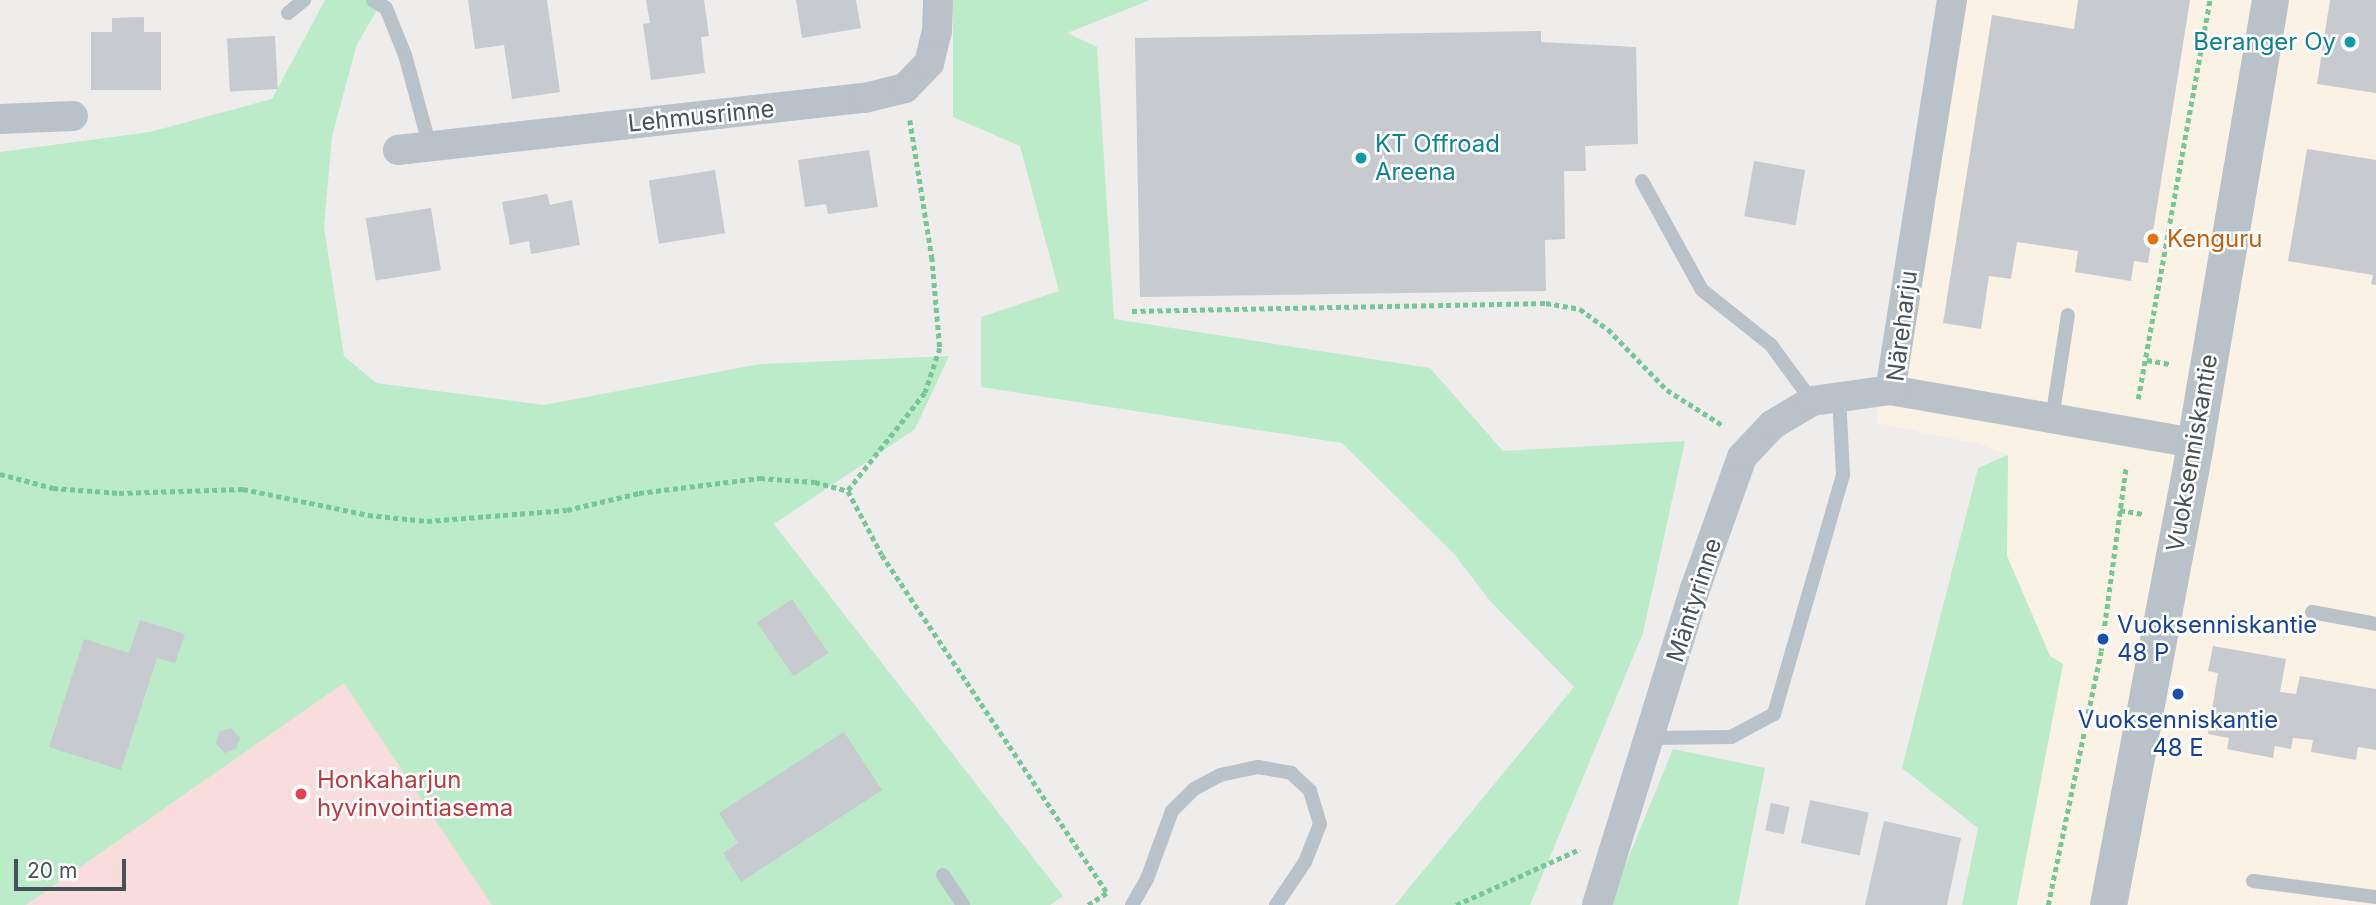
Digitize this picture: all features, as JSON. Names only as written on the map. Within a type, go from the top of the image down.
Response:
[{"type":"street","points":[[905,88],[929,63],[937,31],[938,0]]},
{"type":"street","name":"Näreharju","points":[[1952,0],[1889,390],[2195,443]]},
{"type":"street","name":"Vuoksenniskantie","points":[[2108,905],[2195,443],[2270,0]]},
{"type":"street","name":"Lehmusrinne","points":[[398,150],[865,98],[905,88]]},
{"type":"street","points":[[0,120],[73,116]]},
{"type":"street","name":"Mäntyrinne","points":[[1597,905],[1652,738],[1695,589],[1742,457],[1772,425],[1826,398],[1889,390]]},
{"type":"lane","points":[[288,13],[304,0]]},
{"type":"lane","points":[[373,0],[386,8],[405,55],[430,147]]},
{"type":"lane","points":[[1642,181],[1702,290],[1771,345],[1826,398],[1843,475],[1774,714],[1731,737],[1652,738]]},
{"type":"lane","points":[[2052,419],[2068,315]]},
{"type":"lane","points":[[2312,612],[2376,624]]},
{"type":"lane","points":[[1132,905],[1147,879],[1172,811],[1194,789],[1220,775],[1258,767],[1291,772],[1310,791],[1320,824],[1305,862],[1276,905]]},
{"type":"lane","points":[[943,876],[963,905]]},
{"type":"lane","points":[[2253,881],[2376,897]]},
{"type":"path","points":[[2048,905],[2101,651],[2131,433],[2156,317],[2210,0]]},
{"type":"path","points":[[848,491],[925,393],[940,348],[932,257],[905,88]]},
{"type":"path","points":[[1132,311],[1546,303],[1580,309],[1608,329],[1667,390],[1756,443]]},
{"type":"path","points":[[0,474],[53,488],[119,493],[243,488],[368,515],[427,521],[567,510],[639,493],[760,478],[815,482],[848,491],[881,555],[1107,892]]},
{"type":"path","points":[[1456,905],[1622,830]]},
{"type":"shaded area","points":[[1941,0],[2376,0],[2376,905],[2017,905],[2063,664],[2050,656],[2007,556],[2008,455],[1979,444],[1876,423]]},
{"type":"shaded area","name":"Honkaharjun hyvinvointiasema","points":[[344,683],[492,905],[26,905]]},
{"type":"green space","points":[[325,0],[383,0],[357,44],[332,136],[324,227],[344,356],[376,383],[544,405],[760,364],[949,356],[915,429],[774,524],[1063,896],[1050,905],[492,905],[344,683],[26,905],[0,905],[0,152],[150,132],[272,99]]},
{"type":"green space","points":[[953,0],[1150,0],[1067,33],[1097,47],[1114,319],[1430,368],[1503,451],[1685,441],[1643,633],[1530,905],[1395,905],[1574,687],[1490,601],[1455,555],[1342,443],[981,387],[981,317],[1059,291],[1020,146],[953,117]]},
{"type":"green space","points":[[2008,455],[2007,556],[2050,656],[2063,664],[2017,905],[1962,905],[1978,828],[1902,768],[1978,468]]},
{"type":"green space","points":[[1673,749],[1765,768],[1738,905],[1609,905]]},
{"type":"building","points":[[468,0],[547,0],[560,92],[512,99],[504,45],[475,49]]},
{"type":"building","points":[[646,0],[704,0],[709,36],[701,37],[705,73],[651,80],[643,24],[650,23]]},
{"type":"building","points":[[796,0],[856,0],[861,28],[802,38]]},
{"type":"building","points":[[2078,0],[2190,0],[2148,263],[2134,261],[2131,281],[2075,272],[2078,251],[2017,242],[2011,279],[1989,276],[1981,329],[1943,323],[1992,15],[2074,29]]},
{"type":"building","name":"Beranger Oy","points":[[2330,0],[2376,0],[2376,93],[2317,84]]},
{"type":"building","points":[[144,17],[144,32],[161,32],[161,90],[91,90],[91,32],[112,32],[112,18]]},
{"type":"building","name":"KT Offroad Areena","points":[[1541,31],[1541,42],[1636,47],[1638,144],[1585,146],[1586,171],[1564,171],[1565,239],[1545,240],[1546,291],[1140,297],[1135,38]]},
{"type":"building","points":[[275,36],[278,89],[230,91],[227,39]]},
{"type":"building","points":[[2307,149],[2376,160],[2376,285],[2371,284],[2373,275],[2288,261]]},
{"type":"building","points":[[869,150],[878,207],[828,214],[826,204],[805,207],[798,160]]},
{"type":"building","points":[[1754,161],[1805,170],[1795,225],[1744,216]]},
{"type":"building","points":[[715,170],[725,233],[659,244],[649,180]]},
{"type":"building","points":[[547,194],[550,205],[572,200],[580,245],[531,254],[529,241],[510,245],[502,202]]},
{"type":"building","points":[[431,208],[441,270],[376,281],[366,218]]},
{"type":"building","points":[[792,599],[828,653],[794,676],[757,622]]},
{"type":"building","points":[[140,620],[185,634],[175,663],[157,658],[121,770],[49,747],[84,639],[129,653]]},
{"type":"building","points":[[2213,646],[2286,659],[2280,692],[2296,694],[2300,676],[2376,689],[2376,750],[2358,747],[2356,760],[2311,752],[2313,740],[2293,738],[2291,749],[2275,746],[2273,758],[2227,749],[2229,738],[2208,734],[2218,673],[2208,671]]},
{"type":"building","points":[[231,728],[240,738],[236,749],[225,753],[216,744],[219,732]]},
{"type":"building","points":[[844,732],[882,790],[741,882],[723,853],[738,843],[719,813]]},
{"type":"building","points":[[1810,800],[1869,812],[1860,856],[1801,843]]},
{"type":"building","points":[[1771,803],[1790,807],[1784,834],[1765,830]]},
{"type":"building","points":[[1884,821],[1961,838],[1947,905],[1865,905]]},
{"type":"place","name":"Beranger Oy","points":[[2350,42]]},
{"type":"place","name":"KT Offroad Areena","points":[[1361,158]]},
{"type":"place","name":"Kenguru","points":[[2153,239]]},
{"type":"place","name":"Vuoksenniskantie 48 P","points":[[2103,639]]},
{"type":"place","name":"Vuoksenniskantie 48 E","points":[[2178,694]]},
{"type":"place","name":"Honkaharjun hyvinvointiasema","points":[[301,794]]}]
